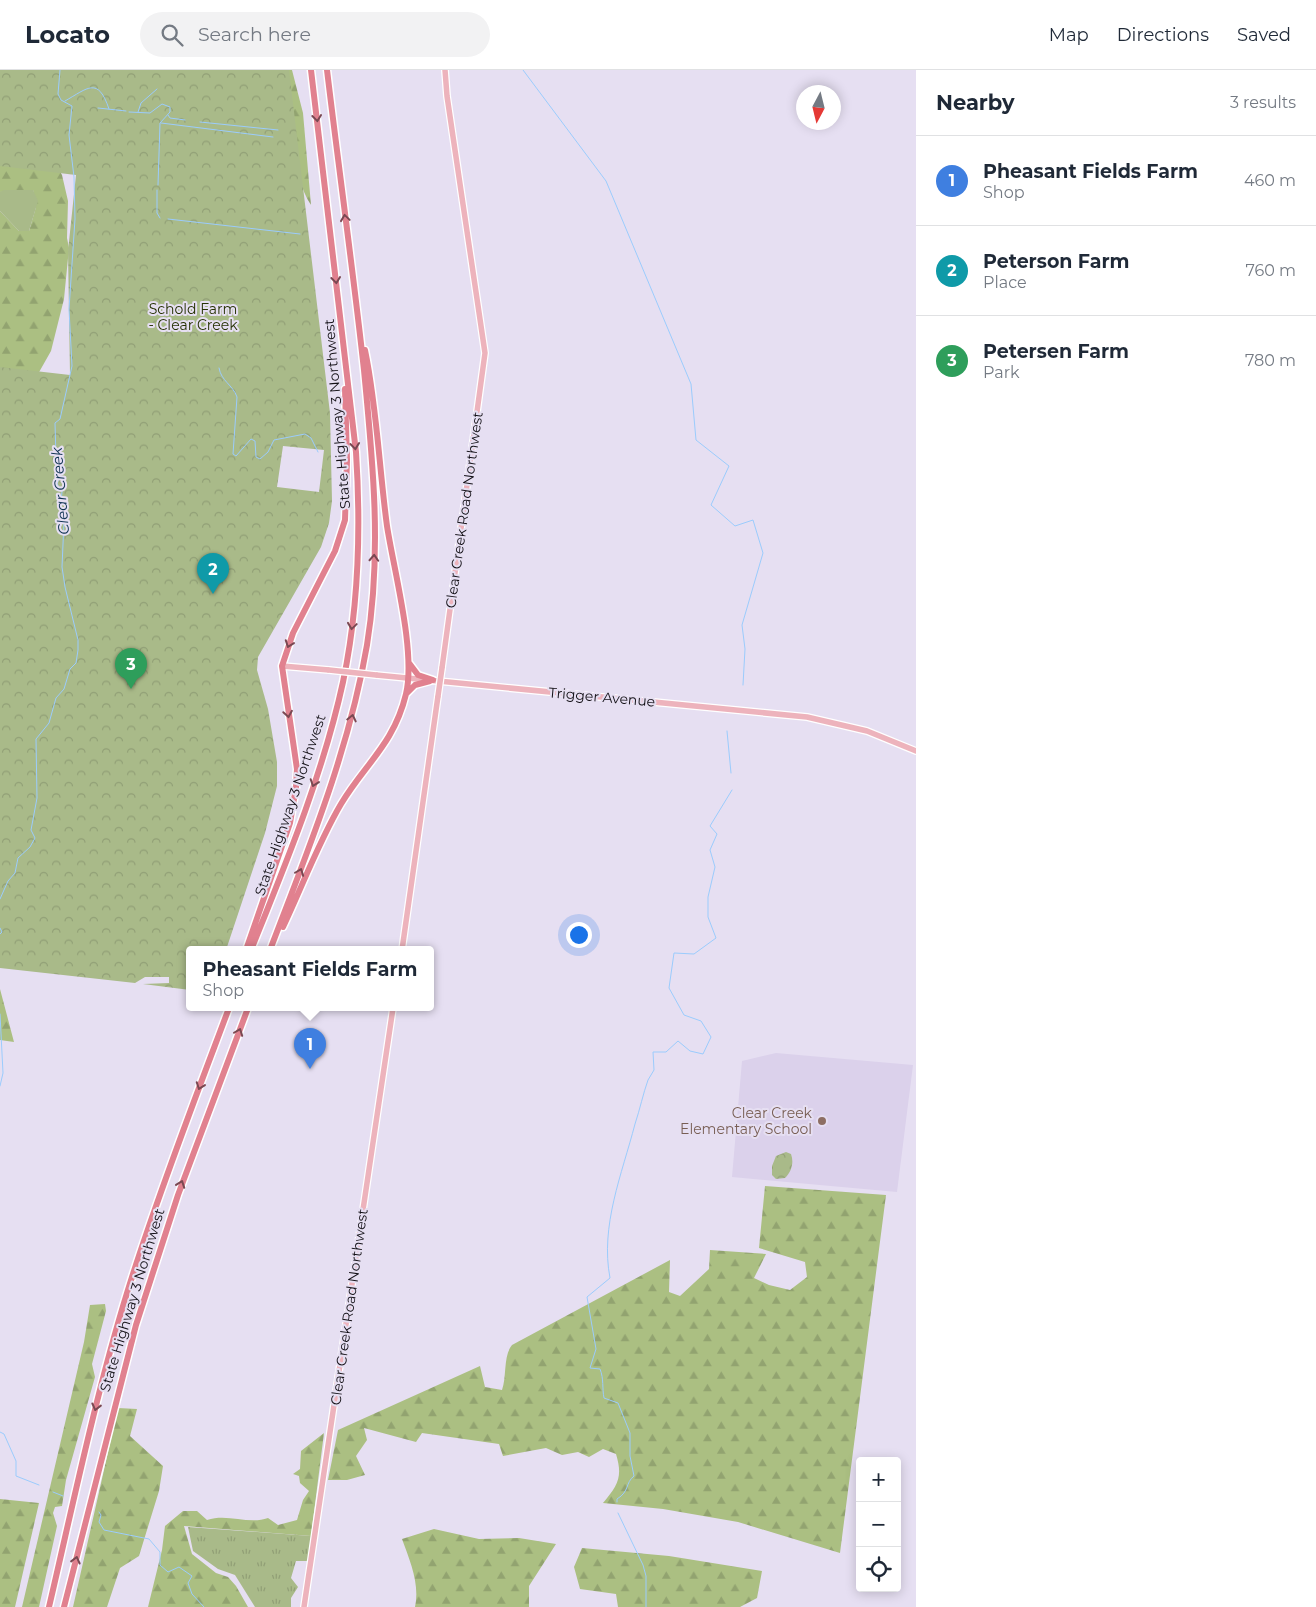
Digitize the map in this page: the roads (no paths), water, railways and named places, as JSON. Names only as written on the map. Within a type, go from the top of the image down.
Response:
[{"type":"highway","name":"State Highway 3 Northwest","points":[[252,946],[326,750],[350,644],[358,562],[359,505],[356,452],[310,70]]},
{"type":"highway","points":[[271,946],[337,771],[350,728],[367,643],[374,566],[375,502],[359,319],[327,70]]},
{"type":"highway","points":[[272,946],[335,814],[347,794],[382,751],[394,728],[406,694],[409,662],[387,526],[372,388],[359,319]]},
{"type":"highway","points":[[247,946],[290,823],[296,787],[297,769],[282,666],[293,633],[338,545],[345,520],[347,460],[343,345]]},
{"type":"highway","points":[[409,662],[418,675],[433,680]]},
{"type":"highway","points":[[406,694],[415,685],[433,680]]},
{"type":"highway","name":"State Highway 3 Northwest","points":[[48,1607],[99,1396],[133,1275],[167,1175],[228,1011]]},
{"type":"highway","name":"State Highway 3 Northwest","points":[[64,1607],[136,1326],[180,1188],[247,1011]]},
{"type":"main road","name":"Clear Creek Road Northwest","points":[[403,946],[485,353],[447,96],[445,70]]},
{"type":"main road","name":"Trigger Avenue","points":[[282,666],[813,718],[867,730],[916,751]]},
{"type":"main road","name":"Clear Creek Road Northwest","points":[[304,1607],[393,1011]]},
{"type":"waterway","name":"Clear Creek","points":[[0,899],[8,881],[15,873],[18,858],[30,847],[35,838],[31,830],[37,798],[36,739],[49,723],[56,698],[64,689],[70,669],[76,663],[78,650],[78,640],[62,567],[64,521],[61,504],[62,491],[57,484],[60,475],[56,458],[55,423],[60,419],[72,366],[69,309],[75,219],[74,177],[69,135],[72,106],[61,100],[58,94],[60,70]]},
{"type":"waterway","points":[[523,70],[606,181],[691,384],[696,440],[729,466],[711,505],[735,526],[753,520],[763,553],[742,625],[745,649],[743,685]]},
{"type":"waterway","points":[[65,101],[86,89],[92,88],[101,92],[109,109]]},
{"type":"waterway","points":[[138,112],[141,103],[157,89]]},
{"type":"waterway","points":[[129,112],[150,113],[162,104],[170,107],[170,112],[160,123],[158,185]]},
{"type":"waterway","points":[[98,108],[126,111]]},
{"type":"waterway","points":[[168,115],[170,118],[185,120]]},
{"type":"waterway","points":[[200,122],[278,130]]},
{"type":"waterway","points":[[161,123],[273,137]]},
{"type":"waterway","points":[[157,190],[157,213],[160,218]]},
{"type":"waterway","points":[[168,219],[300,234]]},
{"type":"waterway","points":[[219,368],[222,376],[237,397],[233,454],[236,456],[251,439],[255,441],[256,457],[260,459],[268,452],[274,440],[305,434],[311,438],[318,452]]},
{"type":"waterway","points":[[727,731],[731,773]]},
{"type":"waterway","points":[[617,1502],[617,1499],[624,1493],[629,1481],[634,1476],[630,1456],[630,1433],[618,1403],[604,1398],[600,1369],[590,1368],[596,1349],[587,1297],[610,1278],[608,1259],[610,1220],[619,1181],[648,1080],[654,1070],[653,1052],[666,1052],[678,1041],[690,1051],[703,1054],[711,1037],[701,1021],[684,1015],[669,988],[674,953],[694,954],[716,938],[708,917],[708,897],[715,867],[710,850],[717,834],[710,826],[732,790]]},
{"type":"waterway","name":"Clear Creek","points":[[0,928],[2,932],[0,934]]},
{"type":"waterway","name":"Clear Creek","points":[[0,1014],[3,1073],[0,1086]]},
{"type":"waterway","points":[[0,1432],[4,1434],[16,1461],[16,1476],[39,1485]]},
{"type":"waterway","points":[[53,1492],[63,1496]]},
{"type":"waterway","points":[[99,1512],[101,1515],[99,1522],[104,1530],[149,1539],[160,1552],[160,1565],[168,1572],[179,1567],[192,1576],[188,1583],[192,1594],[204,1607]]},
{"type":"waterway","points":[[618,1513],[643,1565],[646,1576],[646,1607]]},
{"type":"place","name":"Peterson Farm","points":[[213,594]]},
{"type":"place","name":"Petersen Farm","points":[[131,689]]},
{"type":"place","name":"Pheasant Fields Farm","points":[[310,1069]]},
{"type":"place","name":"Clear Creek Elementary School","points":[[822,1121]]},
{"type":"park label","name":"Schold Farm - Clear Creek","points":[[193,318]]}]
